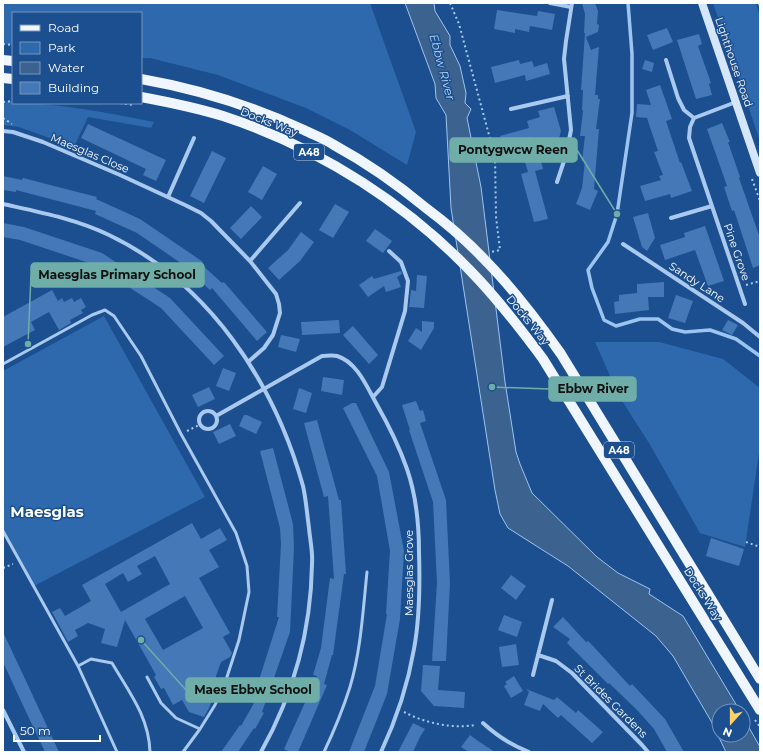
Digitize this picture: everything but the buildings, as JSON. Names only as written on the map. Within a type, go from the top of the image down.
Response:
[{"type":"main road","name":"Lighthouse Road","points":[[702,3],[760,172]]},
{"type":"main road","name":"Docks Way","points":[[142,78],[178,85],[235,102],[275,117],[327,141],[378,172],[447,224],[483,258],[525,305],[561,354],[760,679]]},
{"type":"main road","name":"Docks Way","points":[[142,101],[166,102],[223,116],[274,136],[325,160],[380,194],[419,224],[480,281],[522,331],[543,359],[758,705]]},
{"type":"street","points":[[550,3],[571,5],[564,59],[570,116],[570,143],[557,182]]},
{"type":"street","points":[[666,60],[678,98],[684,110],[694,118],[736,102]]},
{"type":"street","points":[[511,109],[568,96]]},
{"type":"street","name":"Pine Grove","points":[[694,118],[690,127],[689,138],[745,304]]},
{"type":"street","name":"Maesglas Close","points":[[3,131],[12,132],[43,142],[120,175],[201,213],[212,222],[250,261],[276,294],[279,304],[280,313],[273,335],[264,348],[248,362]]},
{"type":"street","points":[[168,197],[194,138]]},
{"type":"street","points":[[250,261],[300,203]]},
{"type":"street","points":[[3,204],[84,224],[110,236],[147,258],[183,284],[210,311],[248,362],[281,424],[303,487],[312,562],[310,607],[303,643],[286,700],[274,728],[261,752]]},
{"type":"street","points":[[671,218],[712,206]]},
{"type":"street","name":"Sandy Lane","points":[[623,244],[744,323],[760,337]]},
{"type":"street","points":[[372,397],[382,387],[405,310],[408,281],[401,262],[389,251]]},
{"type":"street","name":"Maesglas Grove","points":[[216,416],[322,356],[336,356],[348,362],[361,376],[394,436],[408,470],[415,501],[419,532],[419,608],[415,641],[408,676],[398,709],[381,752]]},
{"type":"street","points":[[204,412],[211,412],[216,416],[217,422],[213,427],[209,429],[200,424],[200,417],[204,412]]},
{"type":"street","points":[[533,675],[552,600]]},
{"type":"street","name":"St Brides Gardens","points":[[538,655],[556,661],[572,673],[642,744],[648,752]]},
{"type":"street","points":[[3,710],[24,752]]},
{"type":"street","points":[[483,723],[499,738],[517,748],[529,752]]},
{"type":"lane","points":[[3,364],[92,315],[105,310],[114,316],[141,356],[181,434],[236,533],[246,566],[249,592],[239,640],[225,683],[215,705],[183,752]]},
{"type":"lane","points":[[3,531],[78,666],[117,752]]},
{"type":"lane","points":[[324,752],[337,723],[350,686],[363,612],[366,572]]},
{"type":"lane","points":[[78,666],[91,659],[112,663],[142,712],[147,728],[150,752]]},
{"type":"lane","points":[[147,677],[161,703],[176,718],[200,729]]},
{"type":"path","points":[[450,3],[459,24],[495,157],[496,217],[500,250],[491,252]]},
{"type":"path","points":[[740,287],[760,281]]},
{"type":"path","points":[[181,434],[200,424]]},
{"type":"path","points":[[746,542],[760,547]]},
{"type":"path","points":[[3,568],[20,561]]},
{"type":"path","points":[[398,709],[412,717],[426,722],[449,725],[472,725],[483,723]]},
{"type":"green space","points":[[3,3],[370,3],[416,132],[407,165],[350,130],[306,108],[218,75],[150,58],[142,58],[142,12],[12,12],[12,45],[3,44]]},
{"type":"green space","points":[[713,3],[756,3],[760,17],[760,141]]},
{"type":"green space","points":[[12,101],[12,104],[40,104],[84,109],[154,122],[151,128],[88,117],[74,147],[19,127],[3,125],[3,102]]},
{"type":"green space","points":[[104,316],[205,497],[32,587],[3,531],[3,371]]},
{"type":"green space","points":[[595,342],[659,342],[723,359],[760,388],[760,446],[745,547],[700,533],[649,443],[619,396]]},
{"type":"water","points":[[405,3],[434,3],[435,11],[450,36],[450,45],[460,66],[466,93],[465,103],[471,109],[467,118],[481,187],[505,382],[516,452],[532,493],[597,557],[618,573],[650,589],[649,594],[683,616],[735,703],[711,703],[711,721],[673,656],[656,636],[568,566],[508,528],[500,514],[451,208],[446,115],[436,98],[435,84]]},
{"type":"water","points":[[751,731],[760,747],[760,752],[726,752],[722,743],[751,743]]},
{"type":"waterway","points":[[628,3],[632,54],[632,113],[617,214],[608,242],[588,270],[592,288],[604,320],[616,326],[640,319],[658,319],[672,329],[685,332],[710,330],[736,339],[760,356]]},
{"type":"place","name":"Pontygwcw Reen","points":[[617,214]]},
{"type":"place","name":"Maesglas Primary School","points":[[28,344]]},
{"type":"place","name":"Ebbw River","points":[[492,387]]},
{"type":"place","name":"Maes Ebbw School","points":[[141,640]]},
{"type":"district","name":"Maesglas","points":[[47,512]]}]
